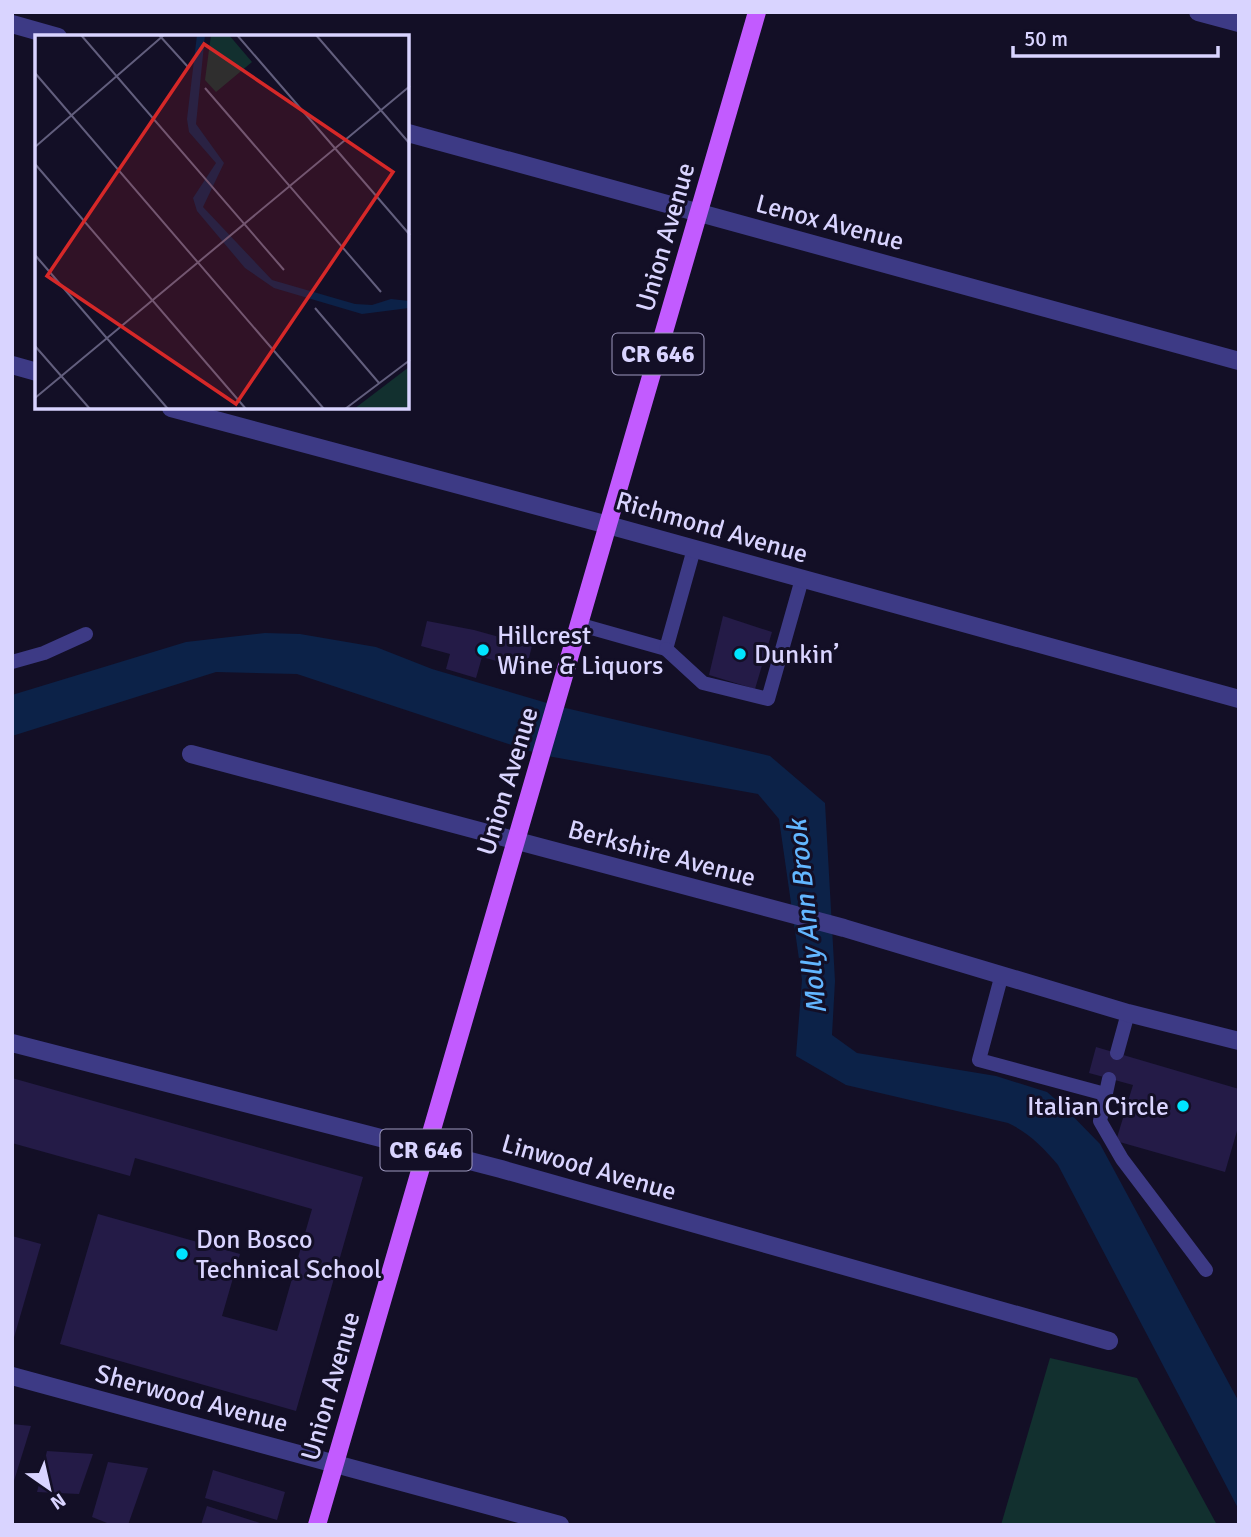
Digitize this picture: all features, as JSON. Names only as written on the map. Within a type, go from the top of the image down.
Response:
[{"type":"main road","name":"Union Avenue","points":[[317,1525],[560,697],[757,12]]},
{"type":"street","points":[[1198,12],[1239,23]]},
{"type":"street","points":[[12,24],[51,35]]},
{"type":"street","name":"Lenox Avenue","points":[[410,134],[1239,361]]},
{"type":"street","points":[[12,365],[35,371]]},
{"type":"street","name":"Richmond Avenue","points":[[178,410],[1239,699]]},
{"type":"street","name":"Berkshire Avenue","points":[[191,754],[844,928],[1128,1013],[1239,1041]]},
{"type":"street","name":"Linwood Avenue","points":[[12,1044],[501,1169],[1108,1341]]},
{"type":"street","name":"Sherwood Avenue","points":[[12,1376],[560,1525]]},
{"type":"lane","points":[[666,649],[694,549]]},
{"type":"lane","points":[[580,625],[666,649],[703,683],[768,699],[802,579]]},
{"type":"lane","points":[[12,663],[44,653],[86,634]]},
{"type":"lane","points":[[1002,974],[979,1060],[1105,1094]]},
{"type":"lane","points":[[1117,1053],[1128,1013]]},
{"type":"lane","points":[[1109,1079],[1100,1121],[1122,1159],[1206,1270]]},
{"type":"green space","points":[[1050,1358],[1137,1378],[1217,1525],[1001,1525]]},
{"type":"water","name":"Molly Ann Brook","points":[[265,633],[300,634],[376,647],[432,669],[557,706],[770,756],[825,803],[835,981],[832,1035],[857,1053],[996,1076],[1047,1092],[1100,1144],[1239,1402],[1239,1510],[1058,1165],[1047,1152],[1008,1123],[846,1085],[796,1056],[802,980],[779,819],[758,794],[542,755],[297,674],[216,672],[12,736],[12,695],[186,642]]},
{"type":"building","name":"Dunkin’","points":[[723,616],[772,632],[755,689],[709,675]]},
{"type":"building","name":"Hillcrest Wine & Liquors","points":[[427,621],[474,630],[532,646],[526,669],[482,657],[476,678],[446,669],[450,654],[421,646]]},
{"type":"building","name":"Italian Circle","points":[[1096,1047],[1239,1089],[1239,1124],[1225,1172],[1116,1141],[1133,1085],[1089,1073]]},
{"type":"building","points":[[12,1078],[363,1177],[296,1411],[60,1344],[98,1214],[240,1254],[222,1316],[277,1331],[312,1209],[135,1158],[130,1176],[12,1143]]},
{"type":"building","points":[[12,1236],[41,1244],[13,1341],[12,1341]]},
{"type":"building","points":[[12,1424],[31,1426],[13,1484],[12,1484]]},
{"type":"building","points":[[47,1451],[93,1454],[79,1494],[37,1492]]},
{"type":"building","points":[[108,1462],[148,1468],[128,1525],[112,1525],[92,1517]]},
{"type":"building","points":[[213,1470],[285,1492],[277,1520],[205,1498]]},
{"type":"building","points":[[207,1506],[263,1524],[263,1525],[201,1525]]},
{"type":"place","name":"Hillcrest Wine & Liquors","points":[[483,650]]},
{"type":"place","name":"Dunkin’","points":[[740,654]]},
{"type":"place","name":"Italian Circle","points":[[1183,1106]]},
{"type":"place","name":"Don Bosco Technical School","points":[[182,1254]]}]
